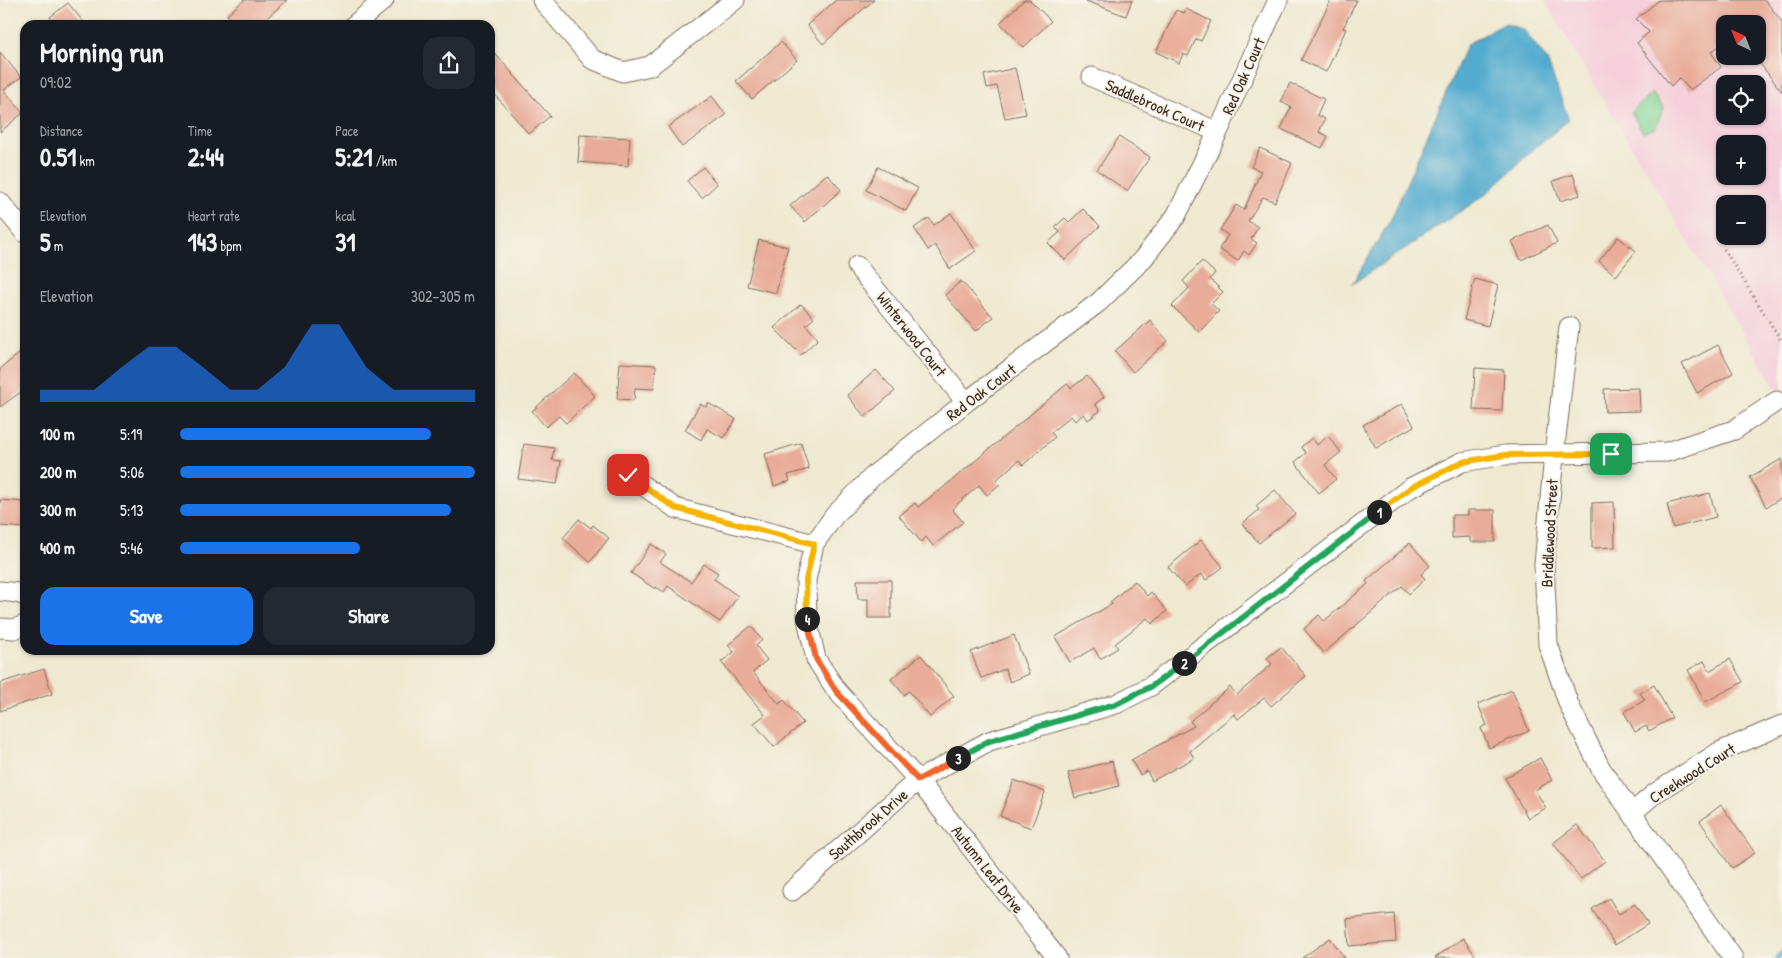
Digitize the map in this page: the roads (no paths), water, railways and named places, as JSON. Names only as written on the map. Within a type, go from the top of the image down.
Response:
[{"type":"street","points":[[360,20],[384,0]]},
{"type":"street","points":[[542,0],[592,59],[623,72],[650,66],[735,0]]},
{"type":"street","name":"Red Oak Court","points":[[918,780],[836,691],[816,659],[807,618],[806,599],[806,580],[814,544],[834,516],[874,475],[966,402],[1099,302],[1142,260],[1176,216],[1218,132],[1278,0]]},
{"type":"street","name":"Saddlebrook Court","points":[[1092,77],[1218,132]]},
{"type":"street","points":[[0,202],[20,227]]},
{"type":"street","name":"Winterwood Court","points":[[857,266],[966,402]]},
{"type":"street","name":"Briddlewood Street","points":[[1569,327],[1554,455],[1544,565],[1548,644],[1569,705],[1601,769],[1733,958]]},
{"type":"street","name":"Southbrook Drive","points":[[792,891],[918,780],[989,741],[1116,704],[1152,686],[1410,488],[1462,462],[1505,455],[1667,452],[1734,430],[1777,401]]},
{"type":"street","points":[[628,475],[675,508],[814,544]]},
{"type":"street","points":[[0,591],[20,593]]},
{"type":"street","points":[[0,628],[14,629],[20,627]]},
{"type":"street","name":"Creekwood Court","points":[[1632,813],[1654,794],[1720,752],[1782,725]]},
{"type":"street","name":"Autumn Leaf Drive","points":[[918,780],[1057,958]]},
{"type":"water","points":[[1506,23],[1524,30],[1547,60],[1569,120],[1536,147],[1485,195],[1352,284],[1391,219],[1467,44]]},
{"type":"waterway","points":[[1777,958],[1782,953]]}]
